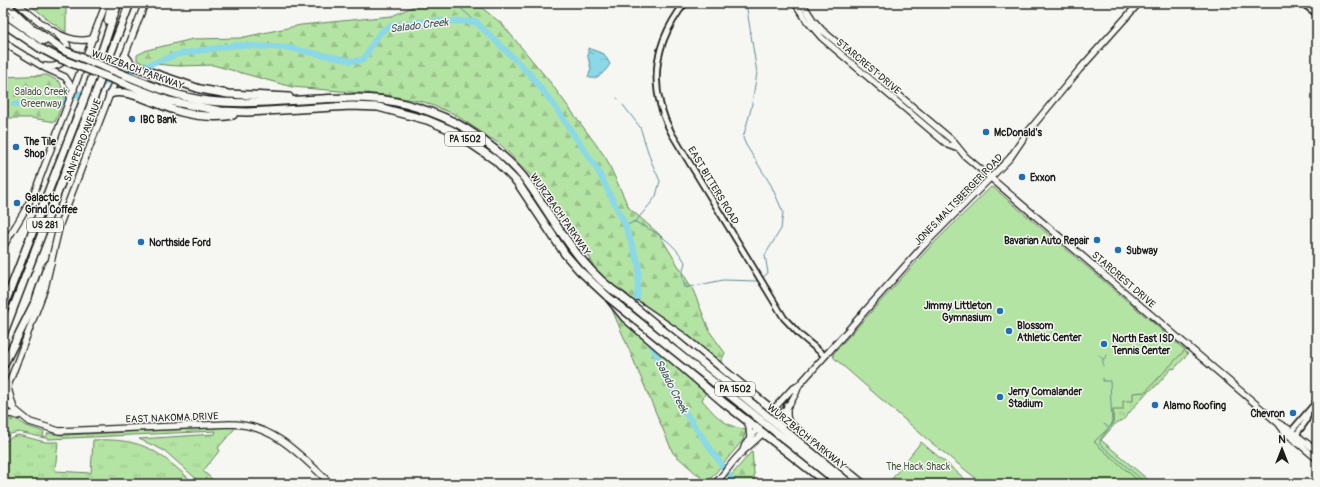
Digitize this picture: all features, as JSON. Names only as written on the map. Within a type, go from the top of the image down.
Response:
[{"type":"highway","points":[[5,3],[45,40]]},
{"type":"highway","points":[[101,55],[100,45],[112,3]]},
{"type":"highway","name":"US 281","points":[[3,308],[97,66],[118,3]]},
{"type":"highway","name":"US 281","points":[[3,335],[110,60],[130,4]]},
{"type":"highway","name":"WURZBACH PARKWAY","points":[[3,13],[30,34],[65,51],[162,90],[187,97],[227,102],[281,99],[352,98],[403,104],[439,115],[463,128],[488,144],[527,182],[580,260],[595,276],[850,484]]},
{"type":"highway","name":"WURZBACH PARKWAY","points":[[3,23],[61,60],[169,101],[209,109],[247,112],[351,106],[378,107],[427,120],[451,130],[495,160],[517,182],[566,254],[596,287],[840,484]]},
{"type":"highway","points":[[125,56],[133,66],[200,89],[228,94],[281,99]]},
{"type":"highway","points":[[110,94],[126,93],[160,106],[201,116],[223,116],[247,112]]},
{"type":"highway","points":[[3,366],[36,300],[47,268],[50,264]]},
{"type":"highway","points":[[620,295],[682,336],[863,484]]},
{"type":"highway","points":[[608,297],[625,318],[723,402],[775,441],[828,484]]},
{"type":"highway","points":[[775,441],[774,433],[780,427],[790,424]]},
{"type":"main road","name":"WURZBACH PARKWAY","points":[[17,3],[50,28],[76,41],[94,38]]},
{"type":"main road","points":[[3,247],[30,201],[83,67],[106,3]]},
{"type":"main road","name":"SAN PEDRO AVENUE","points":[[3,400],[43,294],[60,224],[145,3]]},
{"type":"main road","name":"STARCREST DRIVE","points":[[795,3],[804,12],[814,30],[861,72],[948,146],[960,149],[991,178],[1278,423],[1317,451]]},
{"type":"main road","name":"STARCREST DRIVE","points":[[802,3],[804,12]]},
{"type":"main road","name":"JONES MALTSBERGER ROAD","points":[[715,484],[742,453],[756,441],[760,430],[772,411],[782,399],[790,390],[799,385],[923,246],[1010,158],[1027,133],[1079,70],[1139,3]]},
{"type":"main road","points":[[41,66],[58,66],[63,62],[67,53],[66,42],[50,28]]},
{"type":"main road","points":[[3,40],[12,48],[41,66],[66,78],[74,90]]},
{"type":"main road","points":[[4,378],[12,374]]},
{"type":"main road","points":[[9,384],[10,399],[15,411]]},
{"type":"main road","name":"JONES MALTSBERGER ROAD","points":[[742,453],[750,438],[778,416],[796,394],[799,385]]},
{"type":"main road","points":[[760,401],[771,403],[782,399]]},
{"type":"main road","name":"EAST NAKOMA DRIVE","points":[[3,400],[22,417],[37,425],[66,431],[230,424],[247,425],[263,429],[277,437],[331,484]]},
{"type":"main road","points":[[787,405],[787,416],[790,424]]},
{"type":"main road","points":[[3,415],[11,414],[22,417]]},
{"type":"main road","points":[[746,420],[749,426],[750,438]]},
{"type":"main road","name":"STARCREST DRIVE","points":[[1293,435],[1317,459]]},
{"type":"main road","points":[[756,441],[775,441]]},
{"type":"street","name":"EAST BITTERS ROAD","points":[[684,3],[670,25],[658,56],[656,73],[657,90],[662,112],[672,134],[778,308],[800,335],[825,356]]},
{"type":"street","points":[[1302,3],[1317,14]]},
{"type":"street","points":[[1293,435],[1306,421],[1308,413],[1317,401]]},
{"type":"green space","points":[[28,3],[66,3],[66,32],[51,22]]},
{"type":"green space","points":[[421,3],[476,3],[502,24],[550,82],[606,158],[629,208],[659,234],[693,290],[710,332],[725,353],[702,400],[721,420],[732,426],[746,430],[743,440],[707,483],[673,453],[591,260],[539,184],[501,145],[454,114],[424,102],[386,95],[292,87],[213,65],[179,66],[142,63],[137,60],[137,55],[147,50],[193,39],[240,38],[301,25],[392,16]]},
{"type":"green space","name":"Salado Creek Greenway","points":[[47,75],[60,82],[65,97],[55,122],[32,118],[3,118],[3,77]]},
{"type":"green space","name":"Blossom Athletic Center","points":[[991,187],[1185,350],[1145,392],[1133,393],[1133,401],[1123,401],[1123,410],[1113,410],[1113,424],[1094,442],[1142,484],[983,484],[928,440],[834,358],[833,354],[929,248]]},
{"type":"green space","points":[[1147,319],[1150,319],[1188,354],[1174,369],[1172,368],[1155,387],[1147,392],[1123,420],[1115,424],[1101,440],[1153,484],[1141,484],[1092,443],[1113,424],[1113,410],[1132,392]]},
{"type":"green space","points":[[11,416],[11,421],[13,420],[13,417],[27,426],[44,432],[43,437],[46,437],[48,433],[62,435],[236,427],[218,448],[220,450],[203,471],[213,480],[214,484],[202,484],[165,451],[139,439],[215,434],[216,431],[49,439],[19,432],[10,434],[3,439],[3,417]]},
{"type":"green space","points":[[18,435],[45,442],[58,442],[55,471],[91,473],[93,440],[126,441],[138,444],[160,455],[195,484],[3,484],[3,443]]},
{"type":"green space","name":"The Hack Shack","points":[[921,442],[971,484],[888,484]]},
{"type":"green space","points":[[752,451],[755,484],[724,484]]},
{"type":"water","points":[[588,48],[604,54],[610,64],[603,73],[594,78],[588,77],[591,69],[588,57]]},
{"type":"waterway","points":[[455,3],[476,22]]},
{"type":"waterway","points":[[746,3],[757,73],[751,109],[743,138],[771,185],[783,212],[781,229],[765,255],[768,273],[762,278]]},
{"type":"waterway","name":"Salado Creek","points":[[14,104],[61,103],[125,73],[179,54],[236,45],[289,48],[352,61],[363,60],[379,34],[389,27],[412,22],[427,21],[476,22],[529,73],[554,105],[597,169],[624,222],[639,265],[637,298]]},
{"type":"waterway","points":[[623,105],[640,127],[651,161],[660,181],[656,196],[651,203],[636,221],[625,226]]},
{"type":"waterway","points":[[633,221],[663,237],[675,248],[685,262],[682,275],[685,288],[723,280],[757,281]]},
{"type":"waterway","name":"Salado Creek","points":[[649,339],[680,405],[735,484]]},
{"type":"waterway","points":[[1099,355],[1103,359],[1103,366]]},
{"type":"waterway","points":[[1104,359],[1107,355]]},
{"type":"waterway","points":[[1103,378],[1103,381],[1110,381],[1112,424],[1100,440],[1100,444],[1147,484]]},
{"type":"waterway","points":[[1104,424],[1108,427]]},
{"type":"place","name":"IBC Bank","points":[[132,119]]},
{"type":"place","name":"McDonald's","points":[[986,132]]},
{"type":"place","name":"The Tile Shop","points":[[16,147]]},
{"type":"place","name":"Exxon","points":[[1022,177]]},
{"type":"place","name":"Galactic Grind Coffee","points":[[17,203]]},
{"type":"place","name":"Bavarian Auto Repair","points":[[1097,240]]},
{"type":"place","name":"Northside Ford","points":[[141,242]]},
{"type":"place","name":"Subway","points":[[1118,250]]},
{"type":"place","name":"Jimmy Littleton Gymnasium","points":[[1000,311]]},
{"type":"place","name":"Blossom Athletic Center","points":[[1009,331]]},
{"type":"place","name":"North East ISD Tennis Center","points":[[1104,344]]},
{"type":"place","name":"Jerry Comalander Stadium","points":[[1000,397]]},
{"type":"place","name":"Alamo Roofing","points":[[1155,405]]},
{"type":"place","name":"Chevron","points":[[1293,413]]}]
